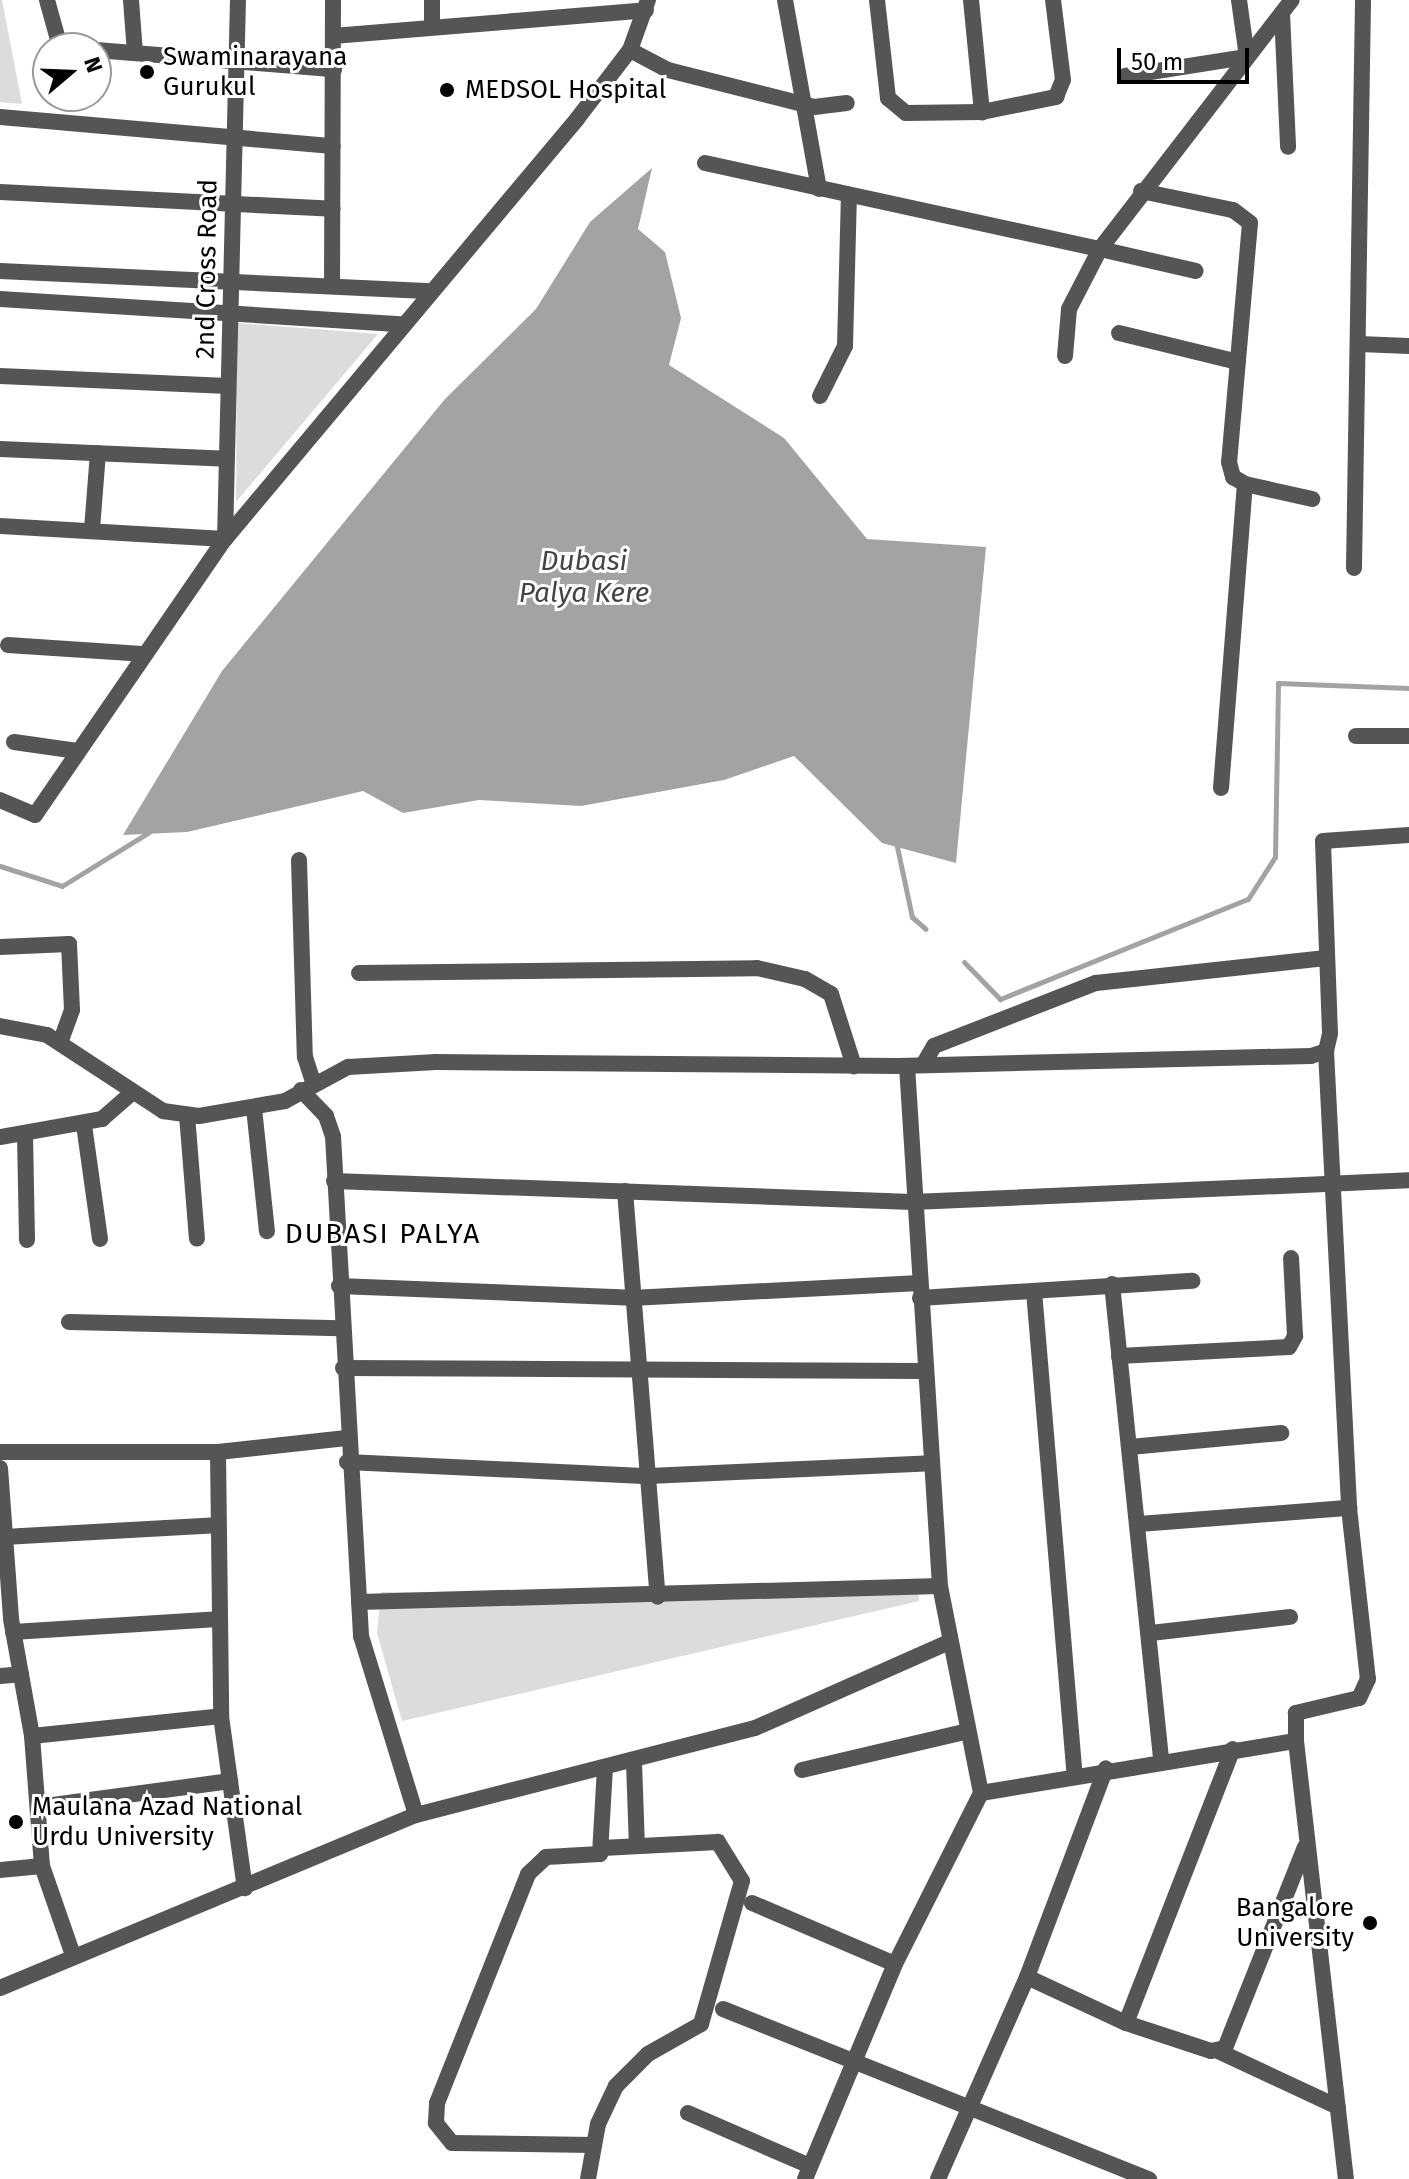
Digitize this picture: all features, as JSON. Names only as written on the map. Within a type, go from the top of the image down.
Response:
[{"type":"street","points":[[47,0],[56,32]]},
{"type":"street","points":[[131,0],[135,53]]},
{"type":"street","name":"2nd Cross Road","points":[[225,539],[238,0]]},
{"type":"street","points":[[332,286],[333,0]]},
{"type":"street","points":[[432,0],[432,26]]},
{"type":"street","points":[[520,0],[520,19]]},
{"type":"street","points":[[785,0],[819,189]]},
{"type":"street","points":[[877,0],[895,107],[982,112],[1056,97],[1063,80],[1053,0]]},
{"type":"street","points":[[971,0],[982,112]]},
{"type":"street","points":[[1239,0],[1247,57]]},
{"type":"street","points":[[1354,568],[1363,0]]},
{"type":"street","points":[[0,800],[35,815],[142,654],[225,539],[630,50],[647,5],[589,5],[520,19],[333,36]]},
{"type":"street","points":[[1065,356],[1069,309],[1100,249],[1141,191],[1287,7]]},
{"type":"street","points":[[1287,7],[1288,147]]},
{"type":"street","points":[[630,50],[668,70],[824,108],[847,103]]},
{"type":"street","points":[[112,51],[334,69]]},
{"type":"street","points":[[1125,76],[1247,57]]},
{"type":"street","points":[[0,117],[333,146]]},
{"type":"street","points":[[705,163],[1196,271]]},
{"type":"street","points":[[1141,191],[1233,210],[1250,223],[1229,462],[1233,477],[1245,484],[1312,499]]},
{"type":"street","points":[[0,192],[232,207],[333,209]]},
{"type":"street","points":[[820,396],[845,346],[849,195]]},
{"type":"street","points":[[0,271],[432,291]]},
{"type":"street","points":[[0,299],[231,310],[400,324]]},
{"type":"street","points":[[1119,333],[1238,362]]},
{"type":"street","points":[[1359,344],[1409,346]]},
{"type":"street","points":[[0,376],[228,386]]},
{"type":"street","points":[[0,449],[226,459]]},
{"type":"street","points":[[92,529],[98,453]]},
{"type":"street","points":[[1221,788],[1245,484]]},
{"type":"street","points":[[0,526],[225,539]]},
{"type":"street","points":[[8,645],[142,654]]},
{"type":"street","points":[[1356,736],[1409,736]]},
{"type":"street","points":[[14,742],[77,751]]},
{"type":"street","points":[[1346,2179],[1296,1741],[1296,1713],[1359,1698],[1368,1679],[1349,1508],[1326,1051],[1323,841],[1409,835]]},
{"type":"street","points":[[299,860],[307,1086],[326,1116],[334,1181],[347,1462],[361,1636],[416,1815]]},
{"type":"street","points":[[0,947],[69,944],[72,1010],[60,1043]]},
{"type":"street","points":[[688,2113],[808,2172],[895,1964],[981,1793],[964,1732],[940,1586],[913,1202],[915,1065],[934,1046],[1096,983],[1326,958]]},
{"type":"street","points":[[359,973],[768,970],[831,994],[854,1066]]},
{"type":"street","points":[[0,1026],[60,1043],[163,1111],[187,1115],[254,1108],[348,1067],[436,1062],[854,1066],[1326,1051]]},
{"type":"street","points":[[0,1137],[84,1125],[133,1092]]},
{"type":"street","points":[[254,1108],[267,1231]]},
{"type":"street","points":[[187,1115],[197,1239]]},
{"type":"street","points":[[84,1125],[100,1239]]},
{"type":"street","points":[[25,1135],[27,1240]]},
{"type":"street","points":[[334,1181],[913,1202],[1409,1180]]},
{"type":"street","points":[[625,1191],[658,1597]]},
{"type":"street","points":[[1119,1356],[1289,1347],[1295,1336],[1291,1258]]},
{"type":"street","points":[[339,1286],[632,1298],[1034,1291],[1192,1281]]},
{"type":"street","points":[[1112,1284],[1151,1633],[1161,1759]]},
{"type":"street","points":[[1034,1291],[1075,1775]]},
{"type":"street","points":[[69,1322],[341,1328]]},
{"type":"street","points":[[343,1368],[642,1375],[924,1371]]},
{"type":"street","points":[[1130,1447],[1281,1433]]},
{"type":"street","points":[[0,1452],[218,1452],[346,1438]]},
{"type":"street","points":[[218,1452],[216,1525],[221,1716],[245,1888]]},
{"type":"street","points":[[347,1462],[649,1476],[931,1463]]},
{"type":"street","points":[[0,1468],[13,1632],[32,1736],[42,1866],[73,1955]]},
{"type":"street","points":[[1139,1524],[1349,1508]]},
{"type":"street","points":[[4,1537],[216,1525]]},
{"type":"street","points":[[359,1602],[658,1597],[940,1586]]},
{"type":"street","points":[[1151,1633],[1290,1617]]},
{"type":"street","points":[[13,1632],[218,1619]]},
{"type":"street","points":[[0,1988],[73,1955],[245,1888],[416,1815],[634,1762],[755,1728],[949,1642]]},
{"type":"street","points":[[0,1676],[21,1674]]},
{"type":"street","points":[[32,1736],[221,1716]]},
{"type":"street","points":[[802,1770],[964,1732]]},
{"type":"street","points":[[981,1793],[1106,1768],[1296,1741]]},
{"type":"street","points":[[1126,2023],[1233,1749]]},
{"type":"street","points":[[634,1762],[637,1846]]},
{"type":"street","points":[[594,2145],[452,2143],[436,2123],[437,2103],[528,1874],[546,1857],[596,1856],[602,1848],[605,1768]]},
{"type":"street","points":[[938,2179],[1027,1977],[1106,1768]]},
{"type":"street","points":[[38,1807],[230,1781]]},
{"type":"street","points":[[588,2179],[594,2145],[616,2086],[648,2054],[701,2024],[742,1881],[718,1842],[602,1848]]},
{"type":"street","points":[[1218,2051],[1230,2045],[1306,1846]]},
{"type":"street","points":[[0,1870],[42,1866]]},
{"type":"street","points":[[752,1903],[895,1964]]},
{"type":"street","points":[[1027,1977],[1126,2023],[1218,2051],[1338,2107]]},
{"type":"street","points":[[723,2009],[1149,2179]]},
{"type":"shaded area","points":[[2,0],[22,104],[0,102]]},
{"type":"shaded area","points":[[237,323],[378,334],[236,502]]},
{"type":"shaded area","points":[[918,1591],[919,1601],[402,1721],[377,1633],[381,1592]]},
{"type":"water","name":"Dubasi Palya Kere","points":[[652,168],[638,229],[665,252],[681,318],[669,365],[784,438],[867,539],[986,547],[956,863],[882,843],[794,756],[724,780],[581,806],[479,800],[403,813],[363,791],[187,832],[123,835],[222,671],[445,399],[536,309],[590,222]]},
{"type":"waterway","points":[[964,962],[1000,999],[1248,899],[1275,857],[1278,683],[1409,688]]},
{"type":"waterway","points":[[0,866],[62,886],[149,832]]},
{"type":"waterway","points":[[896,842],[912,917],[926,929]]},
{"type":"place","name":"Swaminarayana Gurukul","points":[[147,72]]},
{"type":"place","name":"MEDSOL Hospital","points":[[447,90]]},
{"type":"place","name":"Maulana Azad National Urdu University","points":[[16,1822]]},
{"type":"place","name":"Bangalore University","points":[[1370,1923]]},
{"type":"district","name":"DUBASI PALYA","points":[[383,1234]]}]
